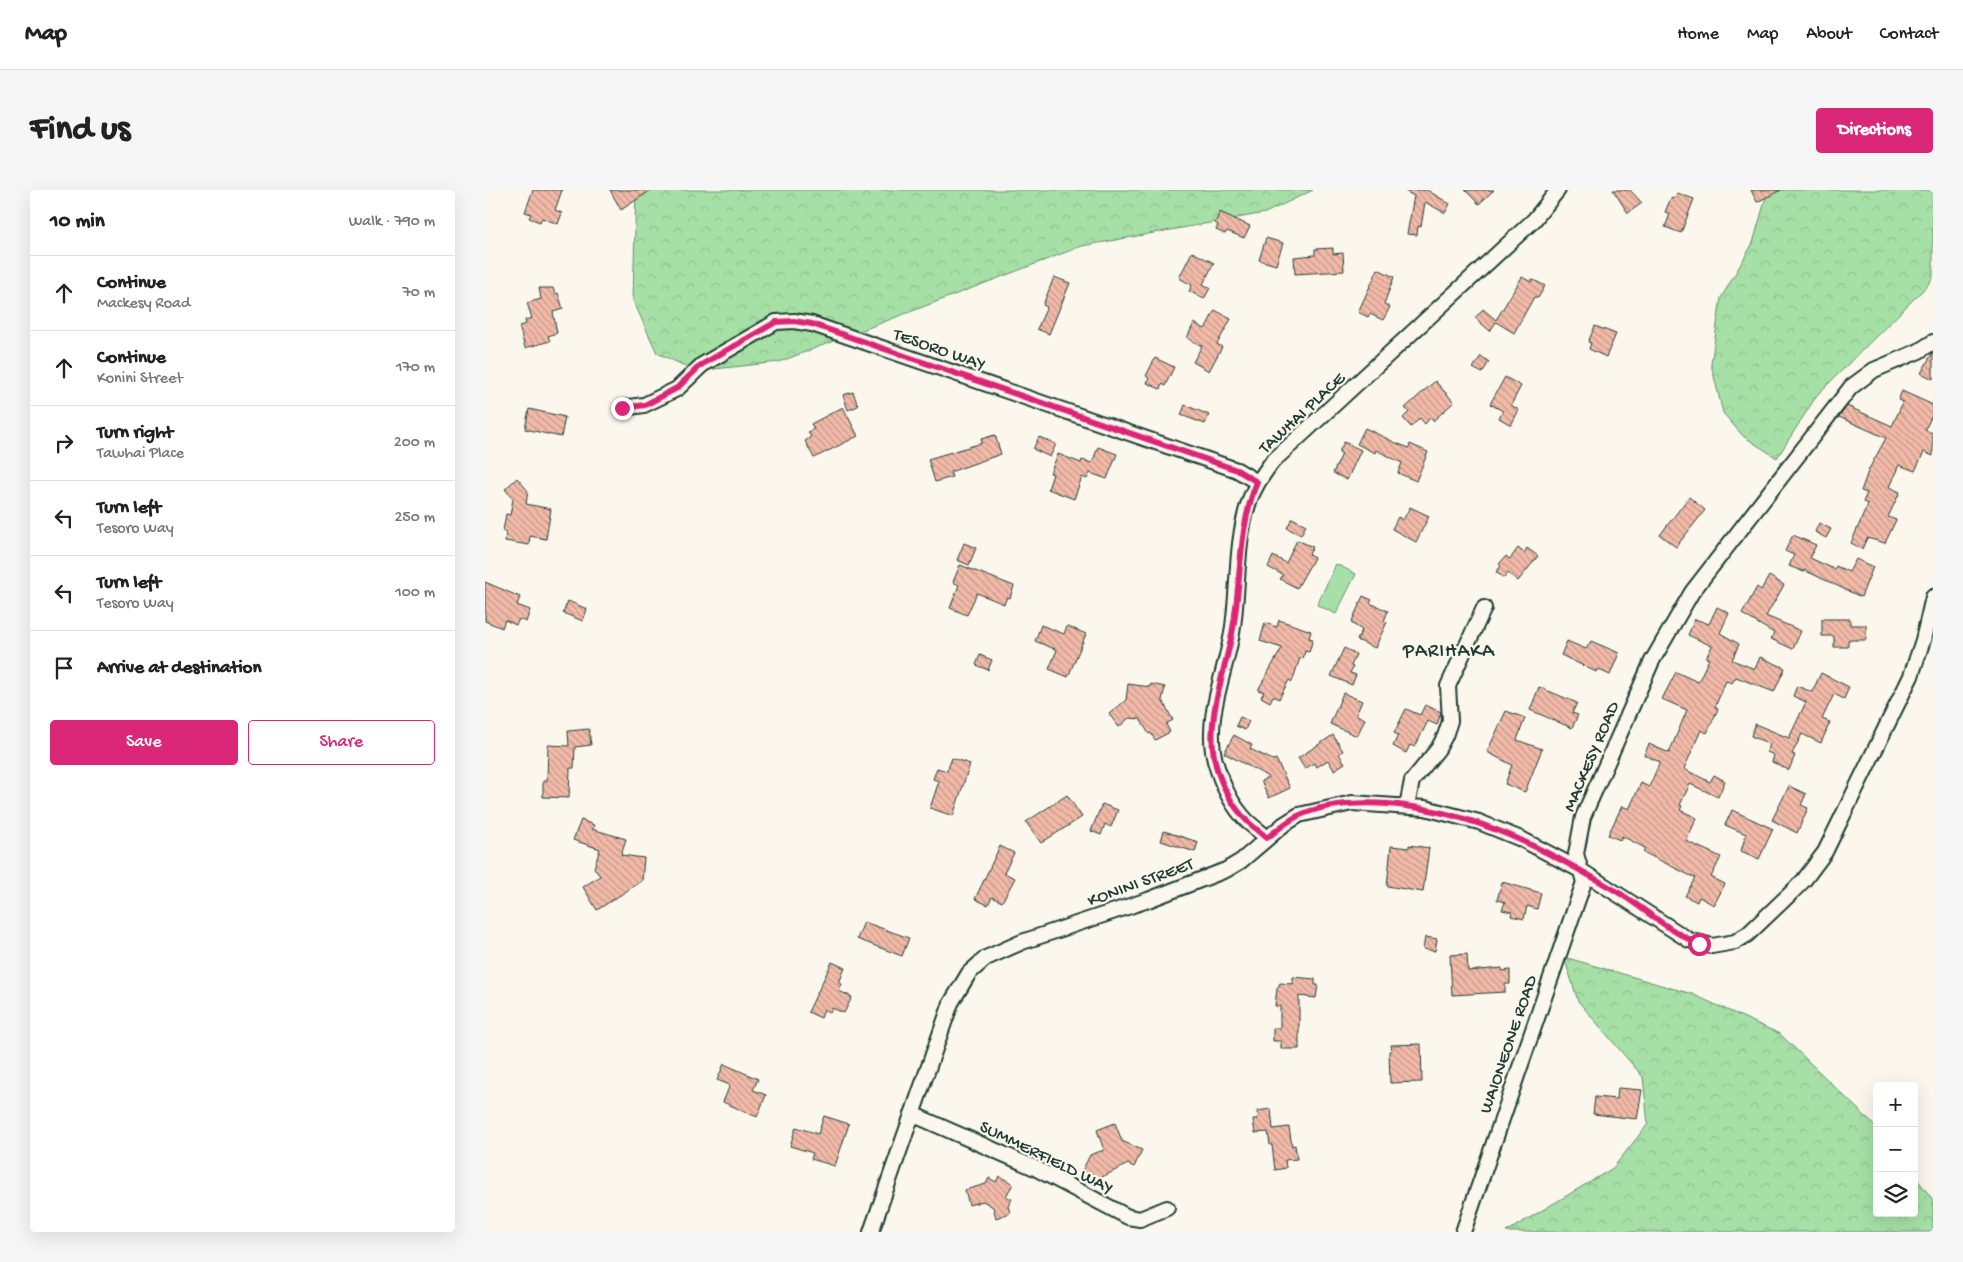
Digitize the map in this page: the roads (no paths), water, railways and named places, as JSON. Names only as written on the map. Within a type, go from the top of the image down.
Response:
[{"type":"street","name":"TAWHAI PLACE","points":[[1267,838],[1248,822],[1236,808],[1222,782],[1214,759],[1212,741],[1213,719],[1232,633],[1243,528],[1248,504],[1257,482],[1272,462],[1534,220],[1559,190]]},
{"type":"street","name":"TESORO WAY","points":[[622,408],[645,405],[655,401],[677,388],[701,365],[776,322],[794,321],[812,324],[1237,470],[1257,482]]},
{"type":"street","name":"MACKESY ROAD","points":[[1580,870],[1576,854],[1578,835],[1590,798],[1652,661],[1692,592],[1851,387],[1874,370],[1919,351],[1933,342]]},
{"type":"street","points":[[1580,870],[1664,925],[1694,942],[1712,946],[1723,945],[1748,934],[1804,880],[1825,852],[1911,676],[1923,640],[1933,597]]},
{"type":"street","points":[[1407,806],[1412,781],[1438,749],[1445,736],[1450,722],[1448,686],[1484,608]]},
{"type":"street","name":"KONINI STREET","points":[[871,1232],[951,1003],[960,986],[976,965],[986,958],[1016,945],[1148,900],[1226,870],[1241,861],[1267,838],[1299,815],[1335,806],[1372,803],[1407,806],[1462,817],[1502,831],[1580,870]]},
{"type":"street","name":"WAIONEONE ROAD","points":[[1463,1232],[1584,882],[1580,870]]},
{"type":"street","name":"SUMMERFIELD WAY","points":[[912,1114],[1035,1168],[1127,1217],[1140,1219],[1167,1208]]},
{"type":"district","name":"PARIHAKA","points":[[1449,649]]}]
